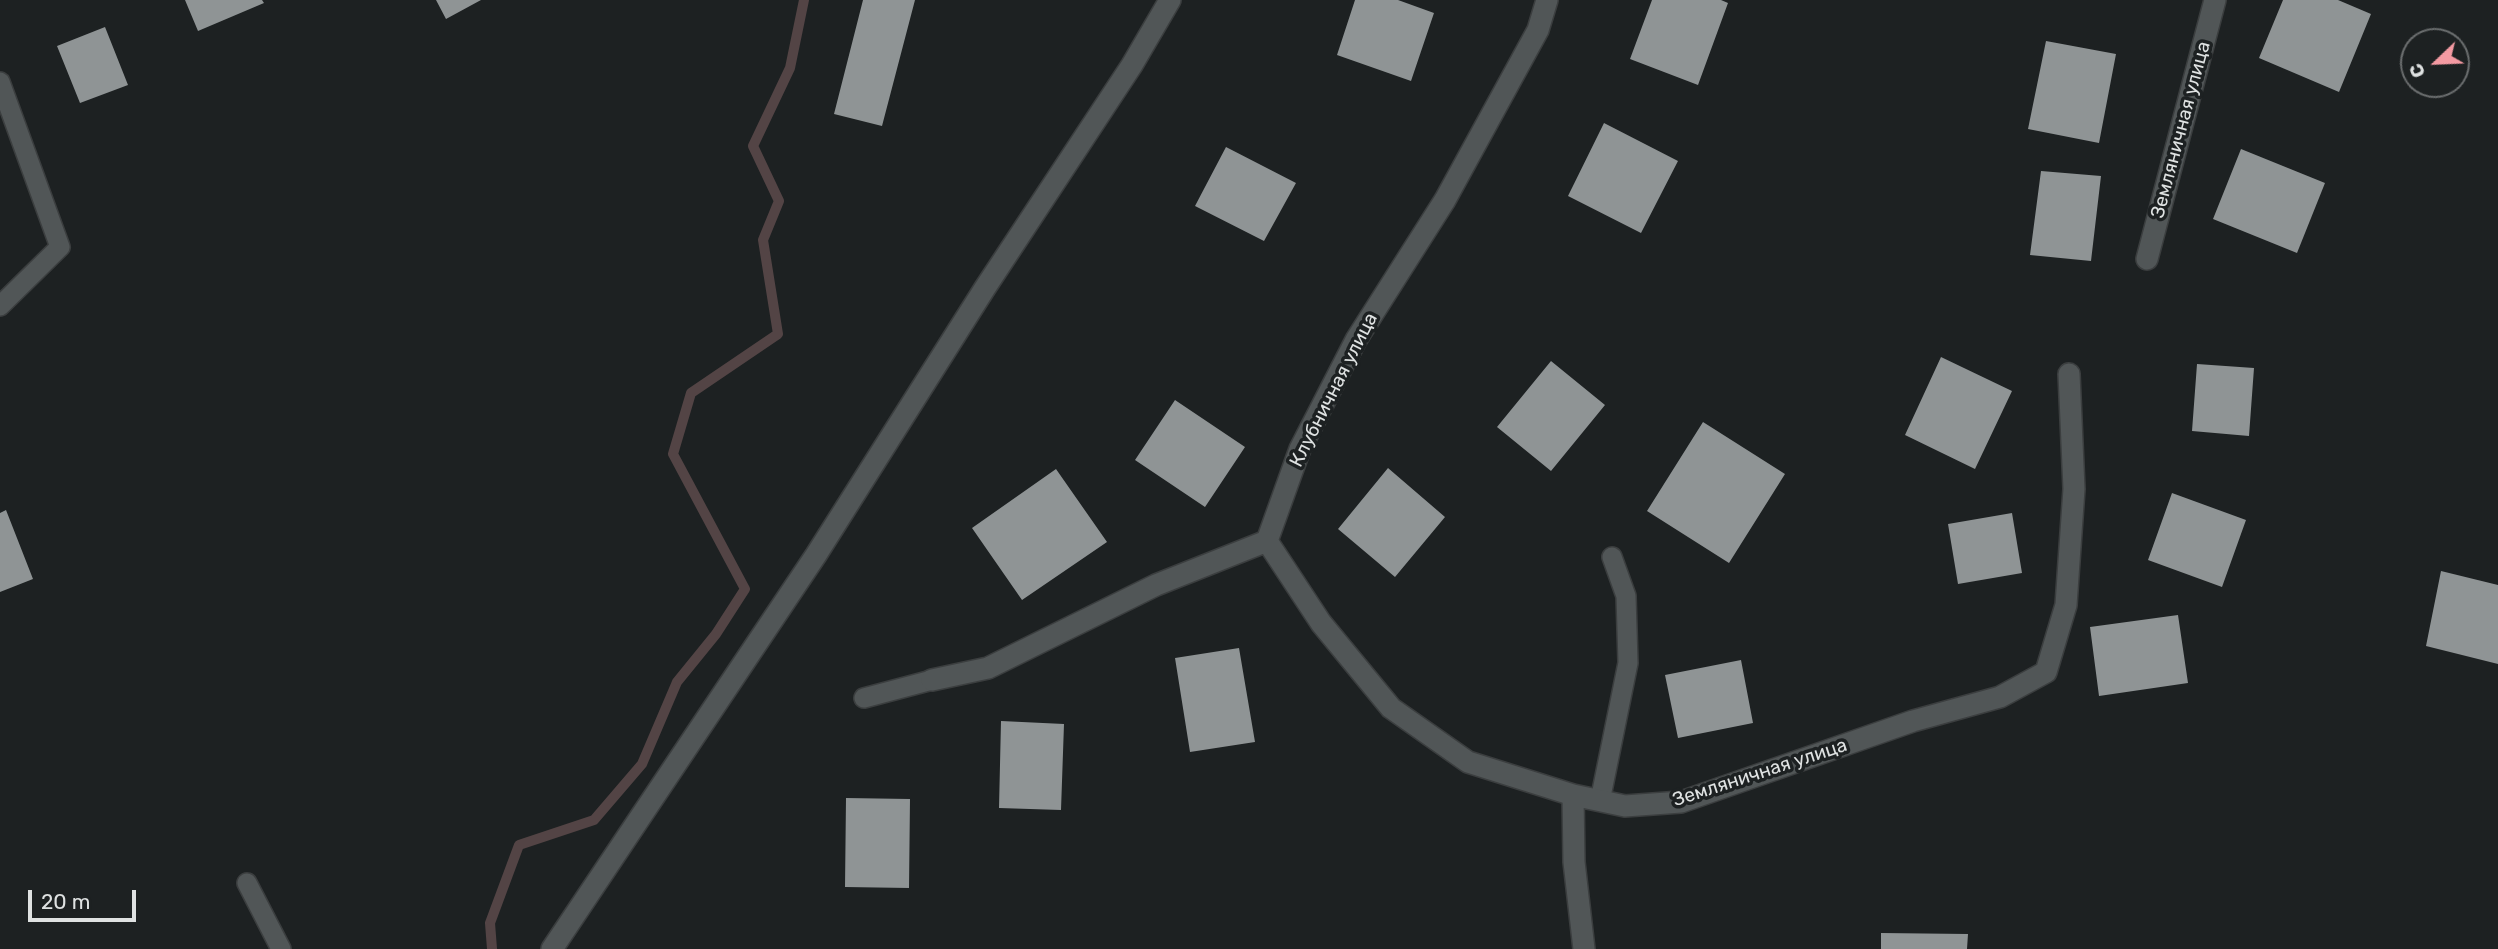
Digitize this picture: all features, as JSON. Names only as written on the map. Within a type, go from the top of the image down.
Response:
[{"type":"street","points":[[552,949],[816,555],[985,288],[1132,65],[1170,0]]},
{"type":"street","name":"Клубничная улица","points":[[1267,541],[1300,449],[1349,352],[1445,200],[1538,30],[1546,0]]},
{"type":"street","name":"Земляничная улица","points":[[2147,259],[2215,0]]},
{"type":"street","name":"Земляничная улица","points":[[1267,541],[1321,622],[1391,708],[1468,762],[1625,807],[1681,802],[1913,721],[2000,697],[2046,672],[2066,605],[2074,489],[2069,374]]},
{"type":"street","points":[[932,680],[988,667],[1156,585],[1267,541]]},
{"type":"street","points":[[1573,794],[1574,862],[1584,949]]},
{"type":"lane","points":[[0,82],[60,247],[0,306]]},
{"type":"lane","points":[[1600,801],[1628,663],[1626,596],[1612,557]]},
{"type":"lane","points":[[864,698],[932,680]]},
{"type":"lane","points":[[247,883],[281,949]]},
{"type":"building","points":[[185,0],[262,0],[264,3],[198,31]]},
{"type":"building","points":[[436,0],[481,0],[446,19]]},
{"type":"building","points":[[863,0],[915,0],[882,126],[834,114]]},
{"type":"building","points":[[1355,0],[1398,0],[1434,13],[1411,81],[1337,55]]},
{"type":"building","points":[[1652,0],[1721,0],[1728,3],[1698,85],[1630,59]]},
{"type":"building","points":[[2283,0],[2338,0],[2371,14],[2339,92],[2259,58]]},
{"type":"building","points":[[105,27],[128,85],[80,103],[57,46]]},
{"type":"building","points":[[2046,41],[2116,54],[2099,143],[2028,129]]},
{"type":"building","points":[[1604,123],[1678,161],[1641,233],[1568,196]]},
{"type":"building","points":[[1226,147],[1296,183],[1264,241],[1195,206]]},
{"type":"building","points":[[2241,149],[2325,183],[2297,253],[2213,219]]},
{"type":"building","points":[[2041,171],[2101,176],[2091,261],[2030,255]]},
{"type":"building","points":[[1941,357],[2012,391],[1975,469],[1905,435]]},
{"type":"building","points":[[1551,361],[1605,405],[1551,471],[1497,427]]},
{"type":"building","points":[[2197,364],[2254,368],[2249,436],[2192,431]]},
{"type":"building","points":[[1175,400],[1245,447],[1205,507],[1135,460]]},
{"type":"building","points":[[1703,422],[1785,474],[1729,563],[1647,511]]},
{"type":"building","points":[[1388,468],[1445,517],[1395,577],[1338,529]]},
{"type":"building","points":[[1056,469],[1107,542],[1022,600],[972,528]]},
{"type":"building","points":[[2172,493],[2246,520],[2222,587],[2148,560]]},
{"type":"building","points":[[6,510],[33,579],[0,592],[0,513]]},
{"type":"building","points":[[2012,513],[2022,573],[1958,584],[1948,524]]},
{"type":"building","points":[[2441,571],[2498,585],[2498,664],[2426,646]]},
{"type":"building","points":[[2178,615],[2188,683],[2099,696],[2090,627]]},
{"type":"building","points":[[1239,648],[1255,742],[1190,752],[1175,658]]},
{"type":"building","points":[[1741,660],[1753,723],[1678,738],[1665,675]]},
{"type":"building","points":[[1001,721],[1064,724],[1061,810],[999,808]]},
{"type":"building","points":[[846,798],[910,799],[909,888],[845,887]]},
{"type":"building","points":[[1881,933],[1968,934],[1967,949],[1881,949]]},
{"type":"waterway","points":[[492,949],[490,923],[519,845],[594,820],[642,764],[677,682],[716,634],[745,589],[673,454],[691,393],[778,334],[763,240],[779,201],[753,146],[790,68],[804,0]]}]
